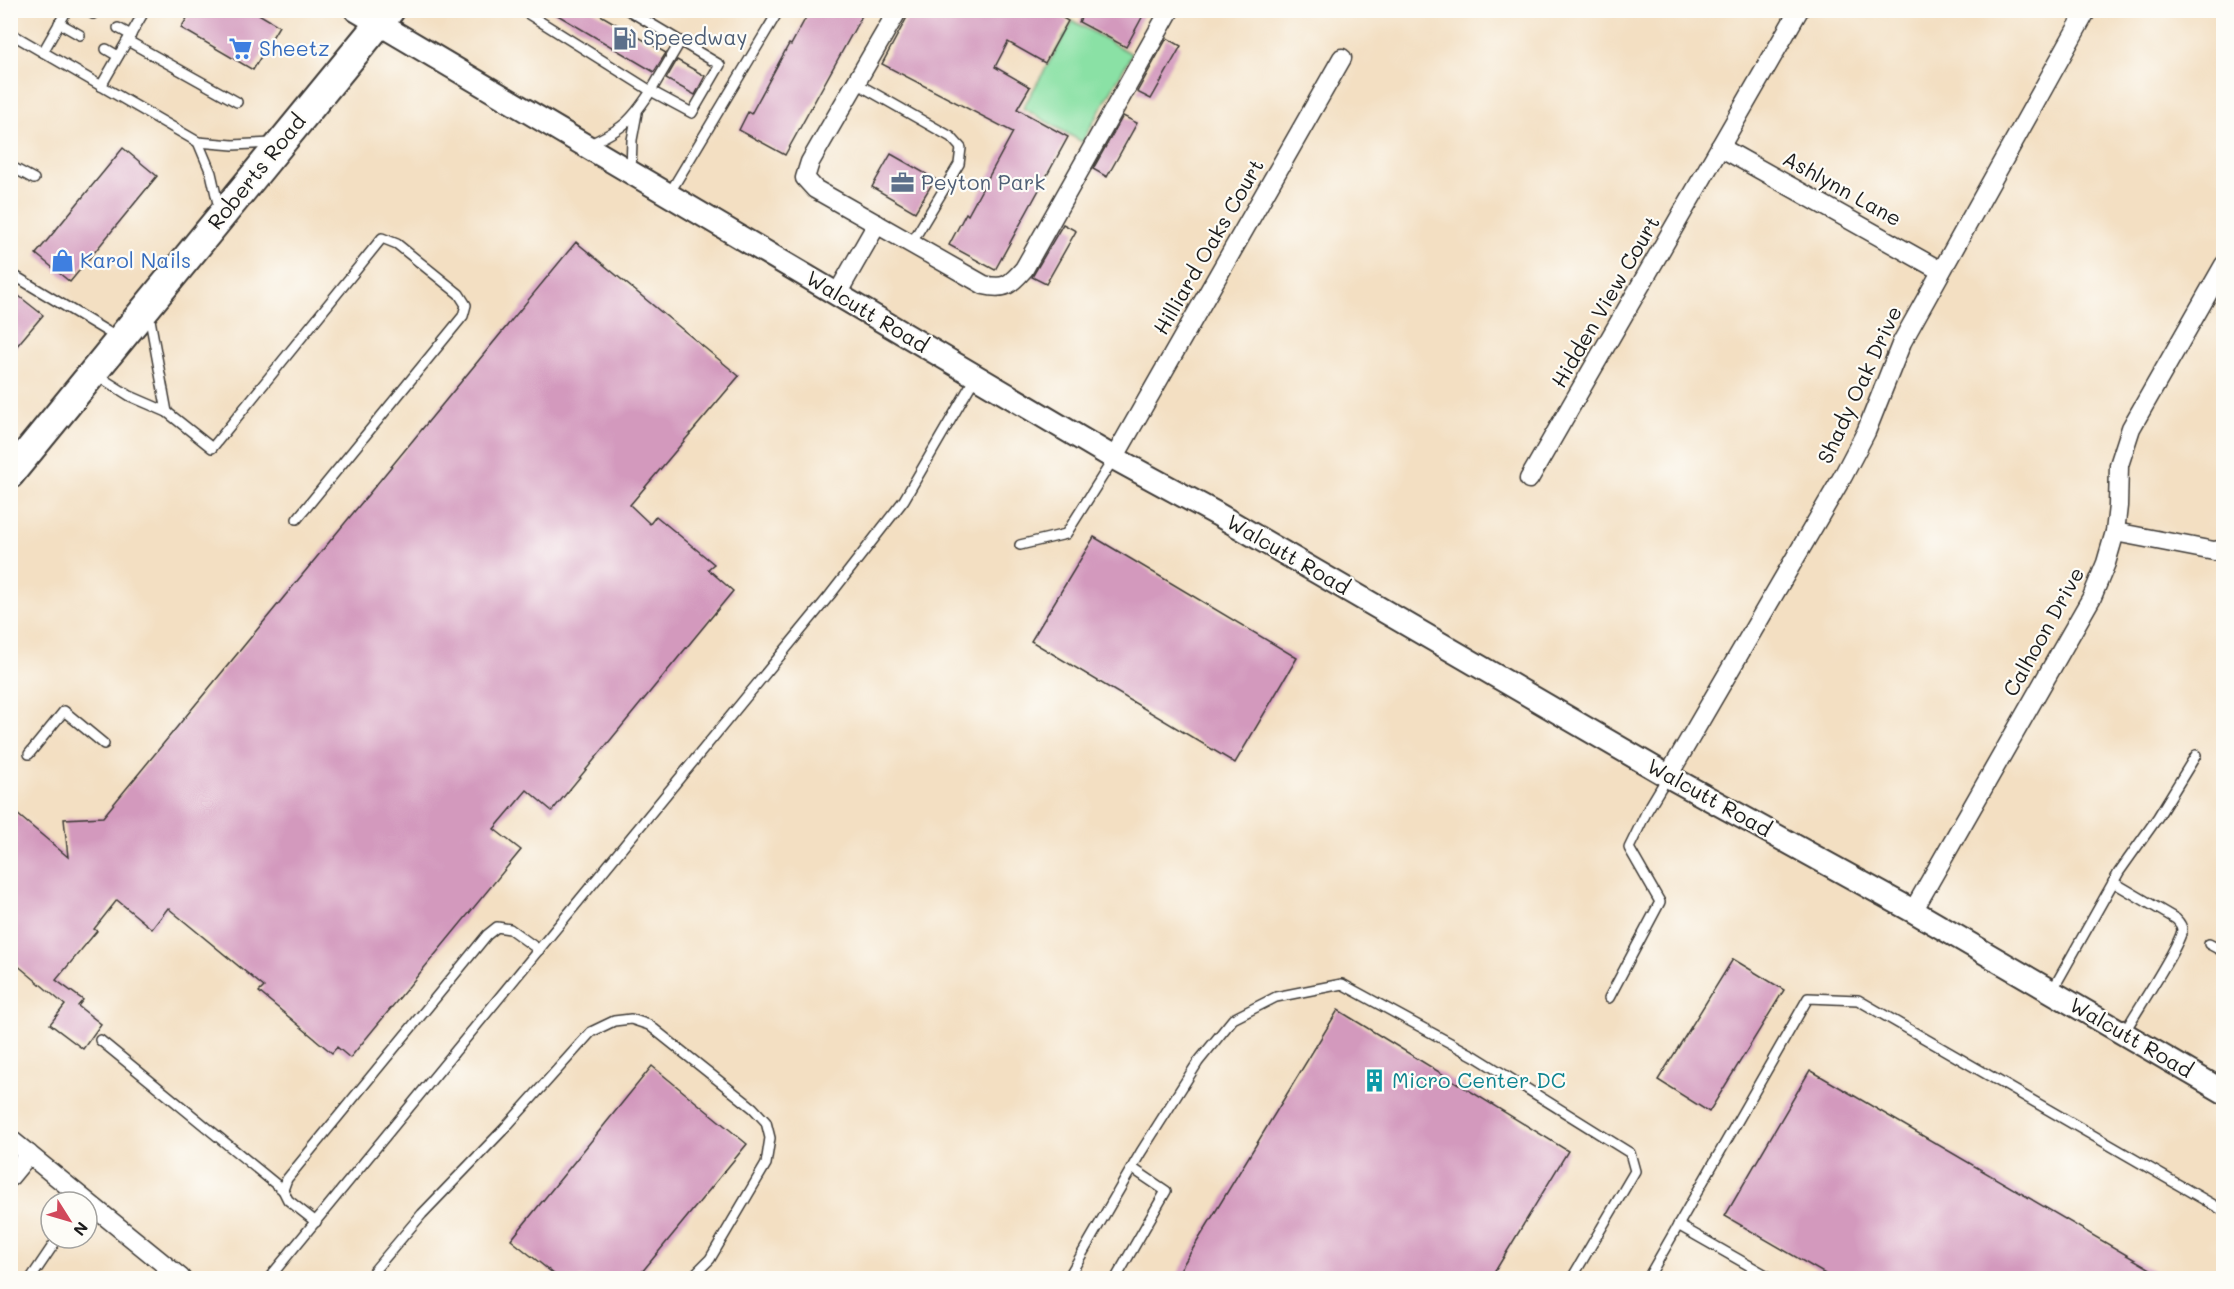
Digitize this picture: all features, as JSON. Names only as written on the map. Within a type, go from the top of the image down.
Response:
[{"type":"main road","name":"Roberts Road","points":[[10,474],[281,143],[375,15]]},
{"type":"street","points":[[898,10],[810,162],[806,178],[815,189],[984,285],[999,289],[1013,282],[1024,269],[1170,10]]},
{"type":"street","name":"Hidden View Court","points":[[1530,479],[1799,10]]},
{"type":"street","name":"Shady Oak Drive","points":[[1668,776],[1843,476],[1866,432],[1902,342],[2087,10]]},
{"type":"street","name":"Walcutt Road","points":[[375,15],[585,146],[1114,458],[1227,520],[1668,776],[1913,911],[2223,1092]]},
{"type":"street","name":"Hilliard Oaks Court","points":[[1114,458],[1342,58]]},
{"type":"street","name":"Ashlynn Lane","points":[[1720,147],[1941,271]]},
{"type":"street","points":[[837,294],[877,224]]},
{"type":"street","name":"Calhoon Drive","points":[[1913,911],[2092,597],[2106,563],[2115,532],[2119,465],[2131,428],[2223,265]]},
{"type":"street","points":[[2115,532],[2214,550],[2223,549]]},
{"type":"street","points":[[10,1139],[71,1190]]},
{"type":"street","points":[[10,1177],[29,1154]]},
{"type":"street","points":[[99,1213],[181,1278]]},
{"type":"lane","points":[[43,52],[67,10]]},
{"type":"lane","points":[[101,86],[145,10]]},
{"type":"lane","points":[[522,10],[651,92],[692,113],[720,65],[628,10]]},
{"type":"lane","points":[[669,194],[779,10]]},
{"type":"lane","points":[[59,23],[80,35]]},
{"type":"lane","points":[[118,28],[129,38],[237,102]]},
{"type":"lane","points":[[10,33],[198,142],[233,146],[281,143]]},
{"type":"lane","points":[[585,146],[617,131],[637,113],[680,42]]},
{"type":"lane","points":[[106,49],[118,56]]},
{"type":"lane","points":[[856,83],[951,136],[961,148],[959,164],[911,243]]},
{"type":"lane","points":[[631,172],[632,140],[637,113]]},
{"type":"lane","points":[[198,142],[211,173],[221,216]]},
{"type":"lane","points":[[10,166],[34,179]]},
{"type":"lane","points":[[93,372],[130,396],[167,412],[212,448],[382,238],[397,244],[459,294],[466,305],[463,316],[297,519]]},
{"type":"lane","points":[[10,273],[120,339]]},
{"type":"lane","points":[[147,305],[167,412]]},
{"type":"lane","points":[[269,1278],[830,595],[900,504],[976,376]]},
{"type":"lane","points":[[1020,545],[1066,534],[1114,458]]},
{"type":"lane","points":[[30,754],[64,711],[104,744]]},
{"type":"lane","points":[[2051,992],[2113,882],[2158,818],[2196,755]]},
{"type":"lane","points":[[1609,998],[1660,902],[1629,848],[1668,776]]},
{"type":"lane","points":[[2113,882],[2176,919],[2182,929],[2174,947],[2123,1034]]},
{"type":"lane","points":[[283,1190],[287,1179],[488,935],[497,927],[510,929],[539,950]]},
{"type":"lane","points":[[2209,944],[2223,952]]},
{"type":"lane","points":[[1068,1278],[1132,1168],[1198,1062],[1233,1019],[1276,997],[1342,984],[1476,1057],[1630,1153],[1635,1171],[1572,1278]]},
{"type":"lane","points":[[1648,1278],[1808,998],[1858,1000],[2223,1211]]},
{"type":"lane","points":[[368,1278],[422,1214],[504,1129],[591,1032],[614,1021],[631,1019],[649,1025],[753,1108],[766,1122],[770,1138],[766,1164],[710,1260],[691,1278]]},
{"type":"lane","points":[[100,1040],[283,1190],[288,1200],[316,1222]]},
{"type":"lane","points":[[1116,1278],[1166,1191],[1132,1168]]},
{"type":"lane","points":[[1678,1225],[1771,1278]]},
{"type":"lane","points":[[31,1278],[50,1250]]},
{"type":"green space","points":[[1073,21],[1132,54],[1082,142],[1023,108]]},
{"type":"building","name":"Sheetz","points":[[192,10],[252,10],[279,26],[253,70],[181,28]]},
{"type":"building","points":[[549,10],[592,10],[666,53],[654,72]]},
{"type":"building","points":[[810,10],[865,10],[785,155],[739,130],[748,112],[751,114]]},
{"type":"building","points":[[911,10],[1049,10],[1068,21],[1045,63],[1008,42],[995,67],[1030,87],[1017,109],[1068,137],[995,270],[949,245],[1013,132],[882,64]]},
{"type":"building","points":[[1085,10],[1146,10],[1126,47],[1079,22]]},
{"type":"building","points":[[1167,38],[1181,46],[1151,99],[1137,92]]},
{"type":"building","points":[[677,60],[705,76],[695,95],[666,79]]},
{"type":"building","points":[[1123,116],[1137,123],[1107,177],[1093,169]]},
{"type":"building","points":[[123,148],[157,176],[70,282],[36,254]]},
{"type":"building","name":"Peyton Park","points":[[891,154],[935,179],[915,212],[872,187]]},
{"type":"building","points":[[1063,224],[1076,231],[1046,284],[1032,277]]},
{"type":"building","points":[[576,242],[739,376],[630,505],[650,524],[656,516],[714,564],[708,569],[733,591],[552,811],[527,790],[494,829],[521,850],[350,1058],[337,1047],[332,1053],[259,992],[264,987],[168,908],[152,929],[117,900],[94,929],[97,931],[56,980],[83,1000],[78,1006],[101,1024],[83,1049],[50,1024],[65,1005],[10,959],[10,808],[68,857],[64,819],[103,817]]},
{"type":"building","points":[[10,289],[43,315],[10,354]]},
{"type":"building","points":[[1094,537],[1297,658],[1235,763],[1031,641]]},
{"type":"building","points":[[1733,959],[1784,990],[1709,1112],[1658,1080]]},
{"type":"building","name":"Micro Center DC","points":[[1338,1010],[1568,1151],[1491,1278],[1175,1278]]},
{"type":"building","points":[[652,1066],[747,1144],[637,1278],[559,1278],[511,1240]]},
{"type":"building","points":[[1810,1070],[2166,1278],[1832,1278],[1725,1216]]},
{"type":"place","name":"Speedway","points":[[625,38]]},
{"type":"place","name":"Sheetz","points":[[241,49]]},
{"type":"place","name":"Peyton Park","points":[[903,183]]},
{"type":"place","name":"Karol Nails","points":[[62,261]]},
{"type":"place","name":"Micro Center DC","points":[[1374,1081]]}]
